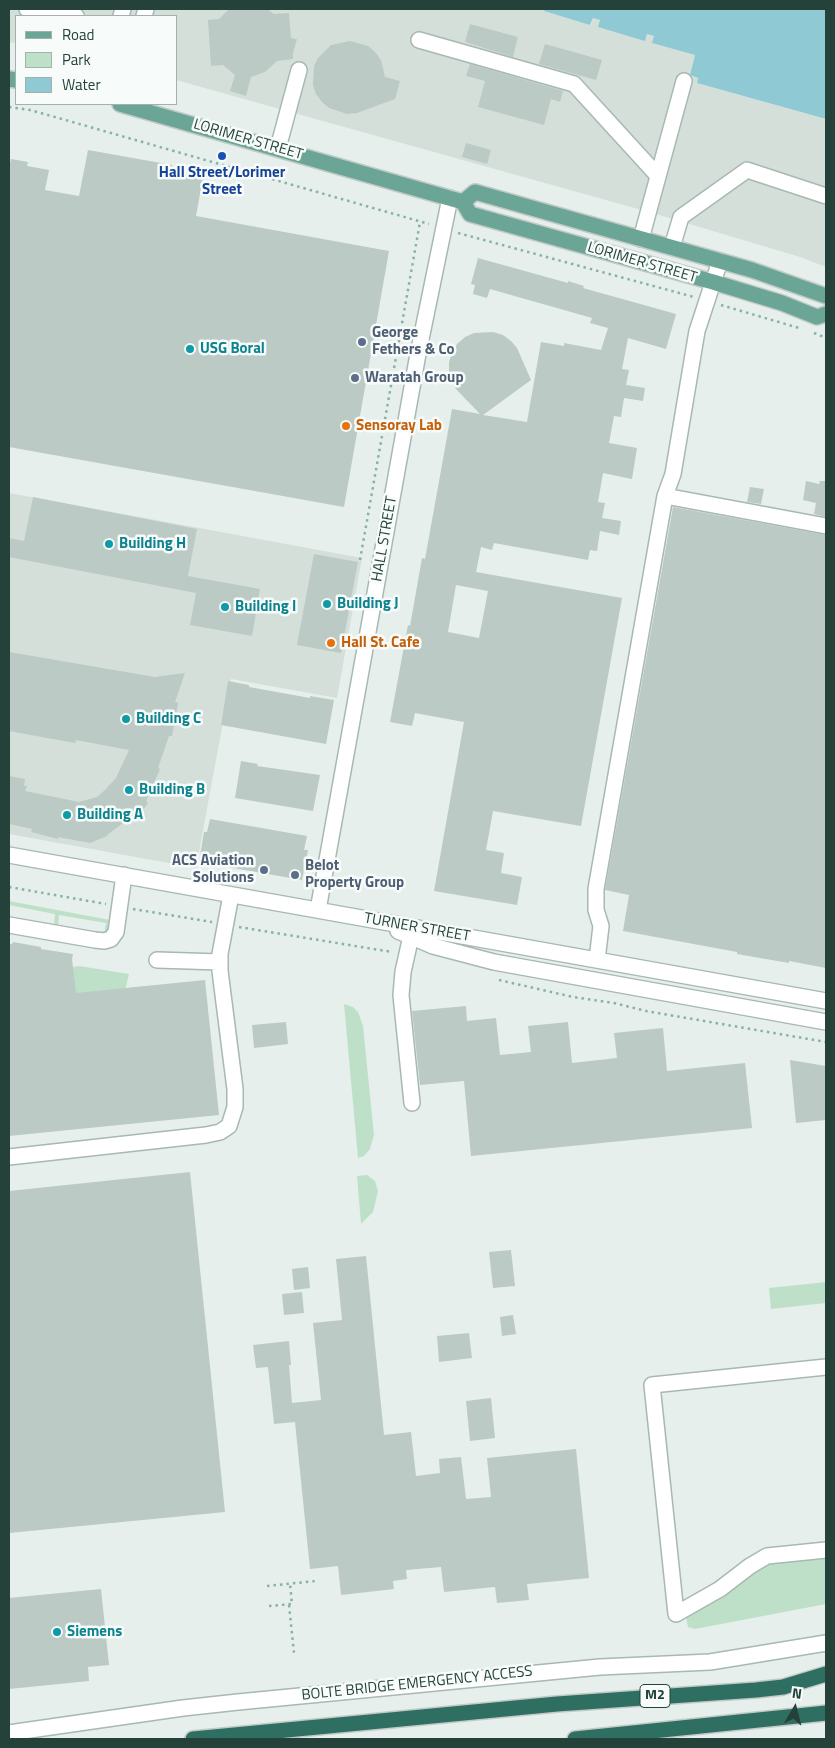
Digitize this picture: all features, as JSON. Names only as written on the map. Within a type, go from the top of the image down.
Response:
[{"type":"highway","name":"M2","points":[[198,1739],[538,1705],[756,1690],[783,1687],[826,1674]]},
{"type":"highway","points":[[575,1739],[826,1713]]},
{"type":"main road","name":"LORIMER STREET","points":[[124,105],[456,200],[470,214],[713,282],[782,303],[817,317],[826,314]]},
{"type":"main road","name":"LORIMER STREET","points":[[456,200],[475,192],[720,261],[787,281],[826,296]]},
{"type":"street","points":[[27,9],[69,15]]},
{"type":"street","points":[[419,40],[574,84],[658,176]]},
{"type":"street","points":[[278,148],[299,70]]},
{"type":"street","points":[[641,239],[684,81]]},
{"type":"street","points":[[672,247],[681,217],[747,170],[826,196]]},
{"type":"street","name":"HALL STREET","points":[[318,910],[442,228],[456,200]]},
{"type":"street","points":[[597,960],[601,926],[596,910],[596,889],[665,496],[674,474],[697,331],[720,261]]},
{"type":"street","points":[[665,496],[826,526]]},
{"type":"street","name":"TURNER STREET","points":[[9,855],[826,1001]]},
{"type":"street","points":[[9,924],[96,940],[104,941],[111,939],[116,932],[124,875]]},
{"type":"street","points":[[9,1157],[206,1135],[220,1132],[229,1126],[235,1107],[235,1089],[221,986],[220,962],[231,895]]},
{"type":"street","points":[[374,921],[459,954],[494,962],[826,1022]]},
{"type":"street","points":[[411,936],[403,972],[401,995],[412,1103]]},
{"type":"street","points":[[157,960],[220,962]]},
{"type":"street","points":[[826,1367],[652,1385],[676,1614],[720,1589],[750,1566],[767,1556],[826,1550]]},
{"type":"street","name":"BOLTE BRIDGE EMERGENCY ACCESS","points":[[9,1733],[238,1702],[600,1667],[710,1662],[826,1643]]},
{"type":"path","points":[[9,108],[30,110],[420,222],[801,328]]},
{"type":"path","points":[[360,560],[420,222]]},
{"type":"path","points":[[812,332],[826,338]]},
{"type":"path","points":[[266,1586],[316,1581]]},
{"type":"path","points":[[290,1584],[292,1604],[289,1605],[294,1653]]},
{"type":"path","points":[[269,1606],[289,1605]]},
{"type":"shaded area","points":[[9,9],[545,9],[544,11],[591,25],[593,18],[600,20],[599,27],[645,40],[647,34],[654,36],[653,43],[695,55],[690,75],[698,78],[697,83],[826,119],[826,267],[800,257],[656,214],[178,81],[178,15],[15,15],[15,43],[9,42]]},
{"type":"shaded area","points":[[9,493],[362,558],[337,698],[231,679],[196,868],[9,834]]},
{"type":"green space","points":[[9,901],[110,920],[108,935],[104,934],[106,923],[59,915],[58,926],[54,925],[55,914],[9,905]]},
{"type":"green space","points":[[79,966],[129,974],[125,991],[75,996],[72,967]]},
{"type":"green space","points":[[344,1004],[353,1007],[358,1012],[363,1026],[374,1135],[370,1149],[364,1156],[358,1158]]},
{"type":"green space","points":[[367,1175],[375,1181],[378,1191],[373,1212],[361,1224],[357,1176]]},
{"type":"green space","points":[[826,1282],[826,1303],[771,1309],[769,1288]]},
{"type":"green space","points":[[826,1557],[826,1604],[695,1629],[688,1627],[686,1617],[763,1564]]},
{"type":"water","points":[[545,9],[826,9],[826,119],[697,83],[698,78],[690,75],[695,55],[652,43],[654,36],[647,34],[645,41],[598,27],[600,20],[593,18],[590,25],[544,11]]},
{"type":"building","points":[[229,9],[267,9],[274,14],[289,13],[291,38],[297,39],[293,59],[277,61],[265,72],[251,77],[246,96],[230,91],[235,75],[223,65],[211,66],[208,20],[219,19]]},
{"type":"building","points":[[470,24],[518,37],[513,57],[465,42]]},
{"type":"building","points":[[350,41],[368,46],[381,60],[385,77],[400,81],[395,99],[357,113],[347,114],[329,108],[322,102],[316,94],[313,85],[314,66],[318,58],[331,45]]},
{"type":"building","points":[[545,44],[602,60],[596,80],[539,64]]},
{"type":"building","points":[[470,64],[563,91],[560,102],[551,99],[544,125],[478,107],[485,81],[466,76]]},
{"type":"building","points":[[466,143],[491,150],[487,164],[462,157]]},
{"type":"building","name":"USG Boral","points":[[88,150],[172,165],[171,171],[203,177],[196,216],[389,251],[344,507],[9,447],[9,163],[11,159],[28,162],[27,166],[49,170],[45,190],[79,196]]},
{"type":"building","points":[[478,258],[568,283],[568,281],[584,286],[583,288],[676,314],[666,349],[628,338],[622,369],[629,370],[626,385],[645,388],[643,401],[624,398],[621,417],[614,416],[609,443],[637,448],[632,479],[603,473],[598,502],[605,503],[602,518],[621,521],[619,535],[600,531],[597,551],[590,550],[588,560],[494,543],[492,550],[481,547],[476,572],[622,598],[581,826],[493,811],[486,850],[504,853],[501,873],[522,877],[517,905],[434,891],[464,722],[415,713],[412,726],[390,722],[422,558],[425,559],[452,409],[480,414],[456,389],[452,382],[449,362],[452,353],[457,344],[465,337],[474,333],[493,332],[503,335],[511,341],[517,348],[531,380],[483,415],[527,422],[541,342],[564,346],[564,343],[601,350],[608,328],[590,323],[592,318],[490,289],[487,298],[473,294],[475,285],[471,284]],"holes":[[[456,585],[488,591],[479,638],[448,632]]]},
{"type":"building","points":[[806,481],[819,484],[820,481],[826,481],[826,517],[814,514],[816,503],[803,500]]},
{"type":"building","points":[[750,487],[764,489],[761,504],[747,502]]},
{"type":"building","name":"Building H","points":[[33,497],[197,529],[188,576],[260,589],[252,636],[190,625],[196,593],[9,557],[9,538],[24,541]]},
{"type":"building","points":[[673,507],[826,535],[826,968],[737,954],[737,952],[623,931],[629,895],[605,890]]},
{"type":"building","name":"Building J","points":[[314,554],[358,562],[341,653],[297,645]]},
{"type":"building","points":[[9,652],[155,677],[185,673],[175,702],[178,703],[172,736],[169,736],[158,768],[160,769],[146,801],[148,803],[140,814],[138,812],[107,836],[90,843],[58,837],[58,839],[31,832],[32,829],[9,824],[9,776],[25,779],[24,786],[27,786],[25,791],[79,802],[97,797],[105,790],[116,778],[129,750],[76,740],[75,743],[9,731]]},
{"type":"building","points":[[228,681],[249,685],[249,687],[310,698],[310,696],[334,700],[326,744],[221,725]]},
{"type":"building","points":[[241,761],[258,764],[257,766],[320,775],[313,811],[235,798]]},
{"type":"building","points":[[210,819],[307,836],[304,850],[308,850],[302,880],[199,862],[204,832],[207,832]]},
{"type":"building","points":[[13,942],[73,954],[76,993],[205,980],[219,1115],[9,1136],[9,944]]},
{"type":"building","points":[[466,1006],[467,1021],[496,1018],[500,1055],[531,1052],[528,1026],[568,1022],[572,1063],[617,1058],[614,1033],[663,1028],[667,1071],[745,1063],[752,1128],[471,1156],[464,1081],[420,1085],[412,1011]]},
{"type":"building","points":[[286,1022],[288,1044],[254,1048],[252,1025]]},
{"type":"building","points":[[790,1060],[826,1066],[826,1120],[796,1123]]},
{"type":"building","points":[[190,1172],[225,1512],[9,1533],[9,1191]]},
{"type":"building","points":[[511,1250],[515,1286],[493,1288],[489,1252]]},
{"type":"building","points":[[366,1256],[384,1435],[411,1432],[416,1476],[440,1473],[439,1459],[461,1457],[466,1499],[491,1497],[487,1458],[576,1449],[589,1578],[527,1584],[529,1600],[497,1603],[495,1587],[444,1592],[441,1567],[406,1570],[407,1579],[393,1581],[394,1589],[341,1595],[338,1566],[310,1569],[295,1422],[274,1424],[268,1367],[256,1368],[253,1345],[289,1341],[292,1403],[321,1400],[313,1323],[342,1320],[336,1259]]},
{"type":"building","points":[[308,1267],[310,1288],[294,1290],[292,1269]]},
{"type":"building","points":[[302,1292],[304,1313],[284,1315],[282,1294]]},
{"type":"building","points":[[513,1315],[516,1334],[502,1336],[500,1317]]},
{"type":"building","points":[[469,1333],[472,1358],[439,1362],[437,1336]]},
{"type":"building","points":[[491,1398],[495,1438],[470,1441],[466,1401]]},
{"type":"building","name":"Siemens","points":[[101,1589],[109,1665],[88,1667],[89,1681],[9,1689],[9,1598]]},
{"type":"place","name":"Hall Street/Lorimer Street","points":[[222,156]]},
{"type":"place","name":"George Fethers & Co","points":[[362,342]]},
{"type":"place","name":"USG Boral","points":[[190,349]]},
{"type":"place","name":"Waratah Group","points":[[355,378]]},
{"type":"place","name":"Sensoray Lab","points":[[346,426]]},
{"type":"place","name":"Building H","points":[[109,544]]},
{"type":"place","name":"Building J","points":[[327,604]]},
{"type":"place","name":"Building I","points":[[225,607]]},
{"type":"place","name":"Hall St. Cafe","points":[[331,643]]},
{"type":"place","name":"Building C","points":[[126,719]]},
{"type":"place","name":"Building B","points":[[129,790]]},
{"type":"place","name":"Building A","points":[[67,815]]},
{"type":"place","name":"ACS Aviation Solutions","points":[[264,870]]},
{"type":"place","name":"Belot Property Group","points":[[295,875]]},
{"type":"place","name":"Siemens","points":[[57,1632]]}]
